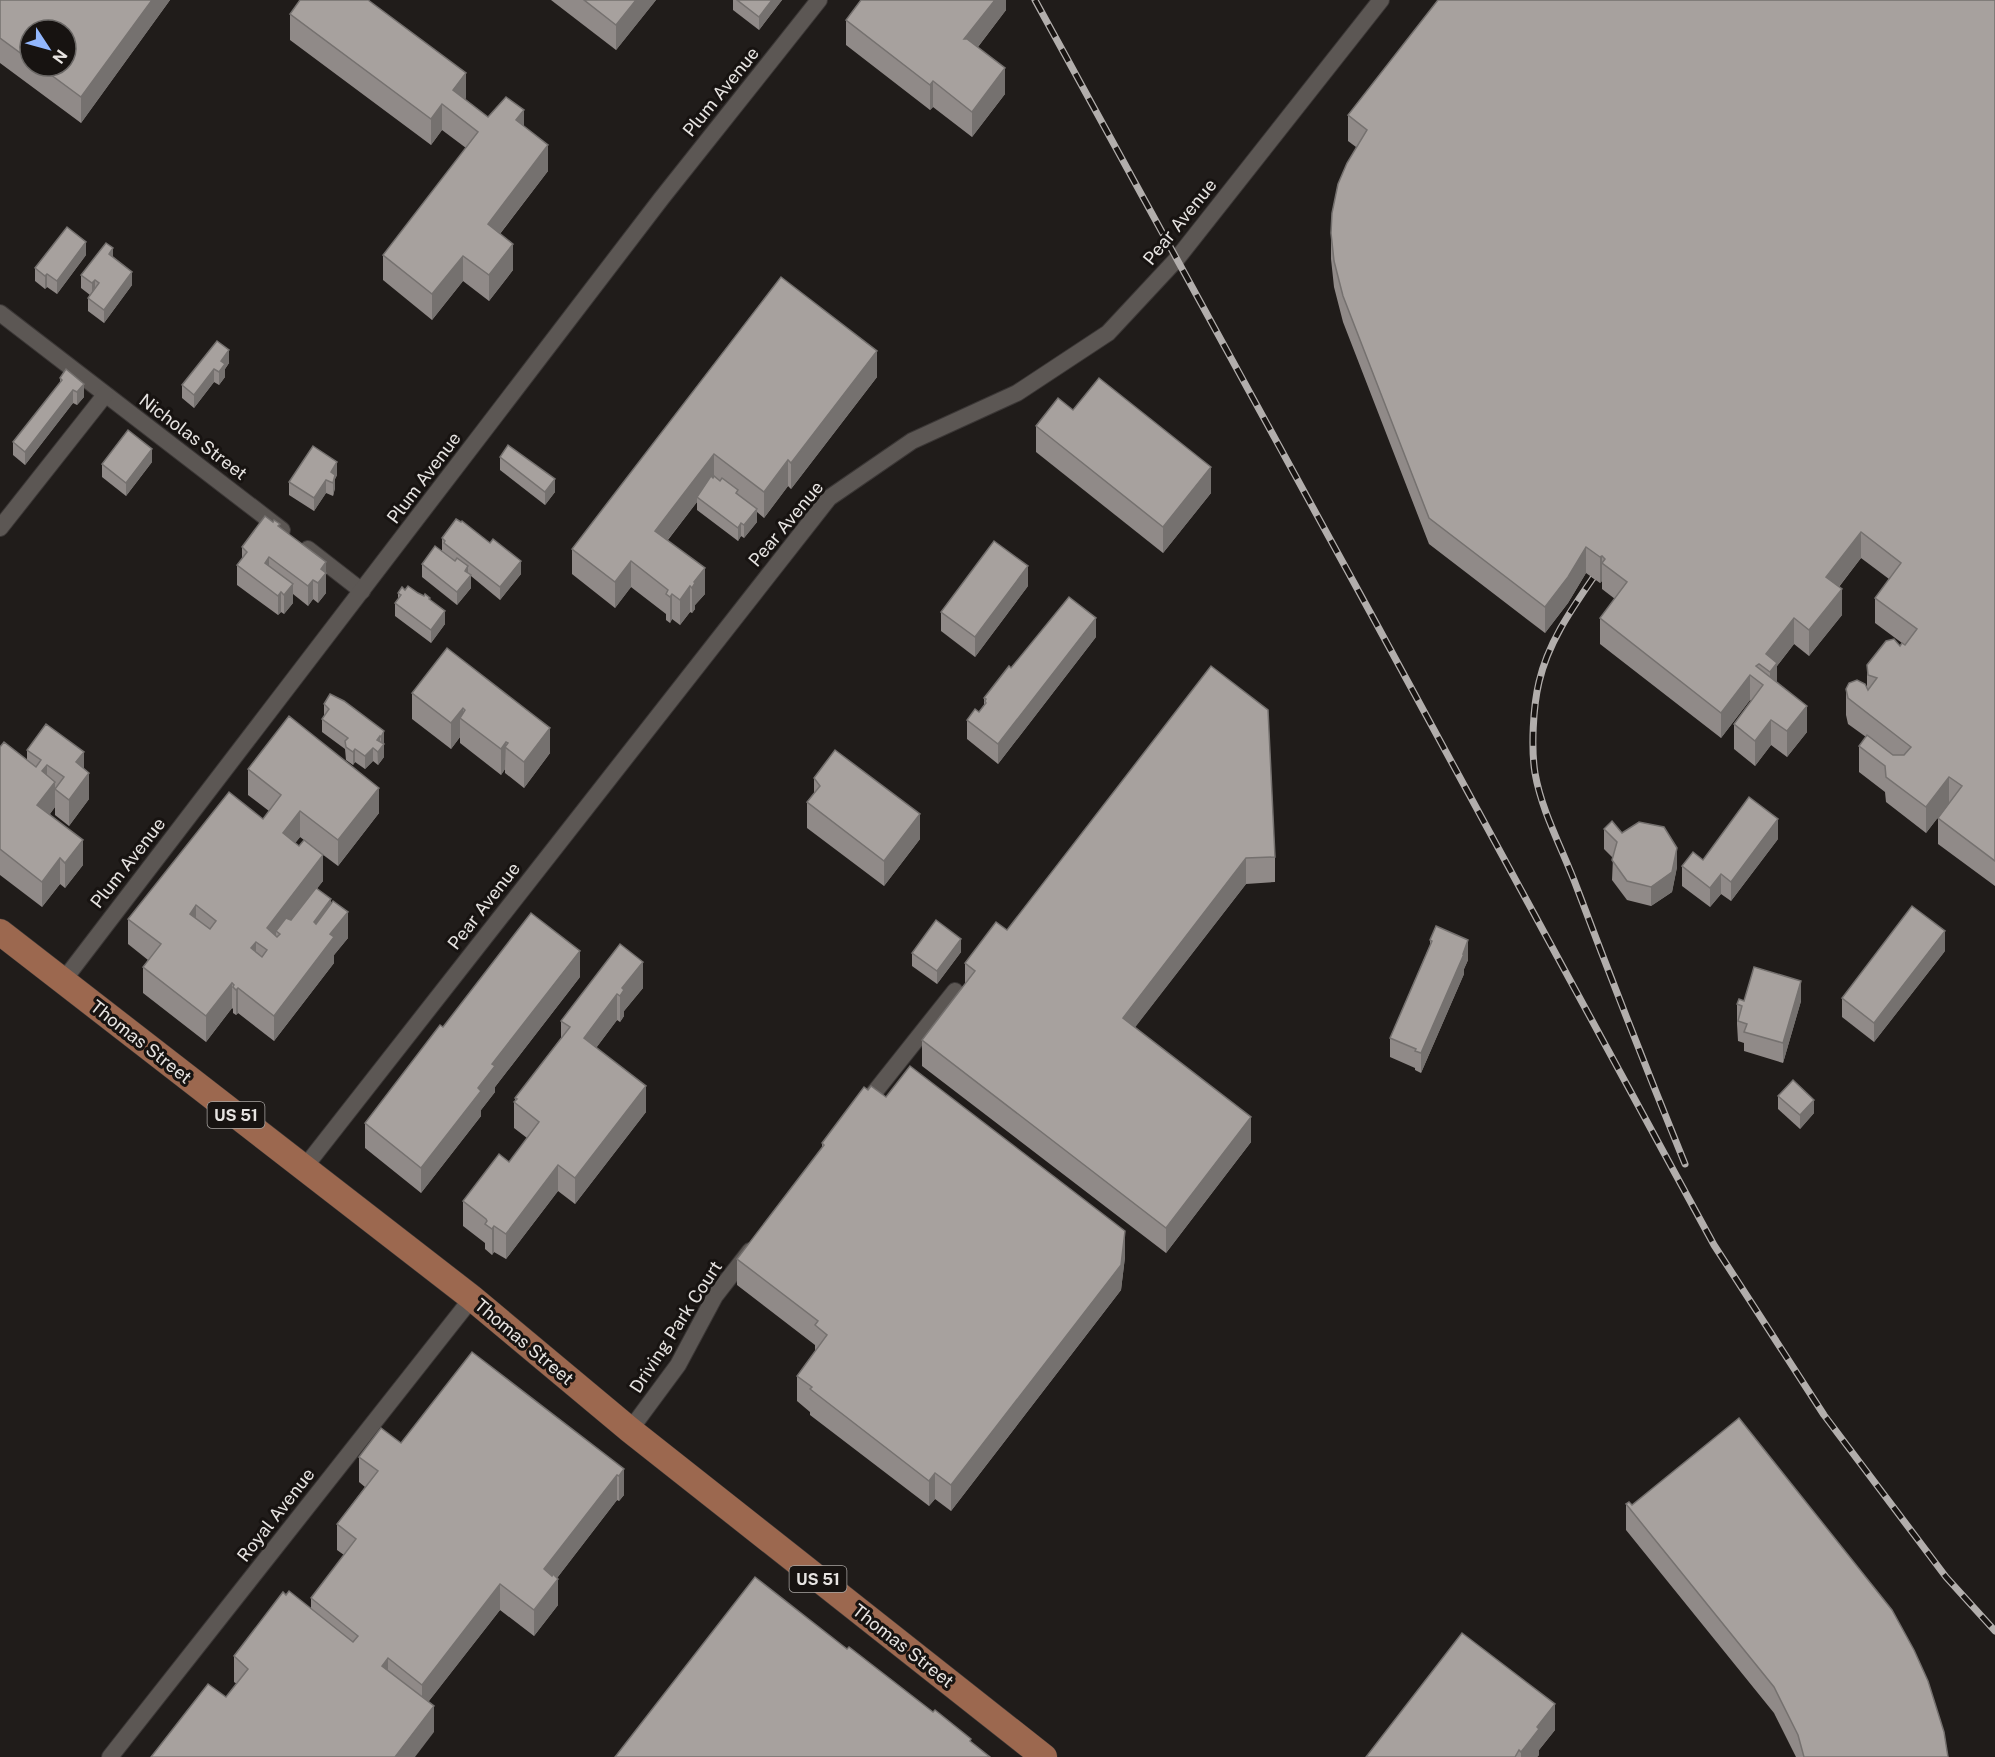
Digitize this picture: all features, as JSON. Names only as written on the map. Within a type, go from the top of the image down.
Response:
[{"type":"main road","name":"Thomas Street","points":[[0,932],[472,1298],[630,1430],[1044,1757]]},
{"type":"street","name":"Plum Avenue","points":[[63,981],[654,208],[819,0]]},
{"type":"street","name":"Pear Avenue","points":[[304,1168],[829,498],[912,441],[1017,393],[1108,333],[1176,260],[1381,0]]},
{"type":"street","name":"Nicholas Street","points":[[0,313],[362,591]]},
{"type":"street","points":[[0,528],[105,395]]},
{"type":"street","points":[[851,1121],[955,991]]},
{"type":"street","name":"Driving Park Court","points":[[630,1430],[678,1365],[715,1296],[758,1241]]},
{"type":"street","name":"Royal Avenue","points":[[110,1757],[472,1298]]},
{"type":"building","points":[[0,0],[152,0],[81,97],[55,78],[78,78],[78,18],[18,18],[18,51],[0,38]]},
{"type":"building","points":[[300,0],[368,0],[466,73],[453,90],[488,117],[506,97],[524,110],[516,120],[548,145],[488,224],[513,244],[489,275],[463,256],[432,294],[383,255],[478,132],[442,104],[431,119],[290,14]]},
{"type":"building","points":[[584,0],[636,0],[616,25]]},
{"type":"building","points":[[737,0],[772,0],[759,17]]},
{"type":"building","points":[[861,0],[995,0],[964,39],[1005,68],[972,112],[933,81],[930,85],[846,20]]},
{"type":"building","points":[[1438,0],[1995,0],[1995,861],[1938,818],[1962,786],[1949,777],[1926,807],[1886,777],[1885,766],[1859,746],[1867,735],[1893,755],[1904,755],[1911,747],[1848,698],[1846,689],[1849,683],[1857,680],[1865,684],[1868,690],[1877,678],[1868,675],[1867,665],[1886,641],[1894,639],[1900,646],[1902,643],[1905,645],[1917,629],[1875,598],[1901,563],[1861,532],[1826,577],[1842,589],[1809,630],[1794,618],[1766,654],[1777,663],[1770,672],[1759,664],[1756,666],[1807,706],[1787,731],[1771,720],[1755,741],[1734,724],[1763,685],[1750,675],[1721,713],[1600,618],[1627,582],[1602,563],[1605,559],[1602,556],[1600,557],[1586,547],[1568,577],[1545,607],[1429,518],[1343,296],[1334,261],[1331,233],[1332,213],[1338,184],[1347,163],[1367,130],[1348,115]]},
{"type":"building","points":[[67,227],[86,242],[57,281],[47,274],[45,276],[35,268]]},
{"type":"building","points":[[106,243],[113,248],[109,254],[132,272],[104,310],[88,298],[99,283],[95,280],[92,283],[81,275]]},
{"type":"building","points":[[781,277],[877,351],[791,463],[788,460],[764,492],[714,454],[655,531],[705,568],[692,588],[690,586],[680,600],[672,594],[670,597],[666,594],[668,590],[631,561],[615,582],[572,549]]},
{"type":"building","points":[[217,341],[229,350],[221,361],[225,364],[219,372],[214,369],[194,395],[182,385]]},
{"type":"building","points":[[66,369],[84,384],[77,392],[73,390],[25,452],[13,442],[62,380],[60,378]]},
{"type":"building","points":[[1099,378],[1211,467],[1163,527],[1036,426],[1058,398],[1073,410]]},
{"type":"building","points":[[128,430],[152,449],[126,483],[102,464]]},
{"type":"building","points":[[508,445],[555,479],[545,492],[500,457]]},
{"type":"building","points":[[313,446],[337,462],[331,472],[335,475],[333,483],[326,480],[314,498],[289,482]]},
{"type":"building","points":[[711,476],[720,481],[722,478],[738,490],[736,493],[757,509],[744,525],[741,523],[738,528],[697,497]]},
{"type":"building","points":[[265,516],[280,524],[278,526],[326,562],[321,569],[326,573],[318,583],[313,580],[308,586],[269,557],[265,563],[293,584],[284,595],[281,592],[278,596],[237,565],[247,552],[242,547]]},
{"type":"building","points":[[456,519],[462,521],[490,543],[493,539],[521,561],[500,587],[444,543],[442,538]]},
{"type":"building","points":[[994,541],[1028,566],[975,637],[941,612]]},
{"type":"building","points":[[435,546],[455,561],[457,558],[468,566],[465,571],[471,575],[457,592],[422,564]]},
{"type":"building","points":[[408,586],[424,596],[425,594],[445,611],[431,630],[395,603],[401,595],[398,593],[402,587],[405,590]]},
{"type":"building","points":[[1069,597],[1096,618],[998,744],[967,720],[975,709],[979,712],[986,703],[984,698],[1009,666],[1011,668]]},
{"type":"building","points":[[447,648],[550,728],[524,762],[505,747],[508,743],[506,742],[501,749],[460,718],[465,710],[463,708],[451,723],[412,693]]},
{"type":"building","points":[[1211,666],[1268,710],[1275,857],[1246,858],[1123,1018],[1251,1117],[1166,1228],[922,1040],[975,971],[965,963],[996,922],[1007,930]]},
{"type":"building","points":[[330,694],[344,701],[384,731],[377,740],[384,744],[378,752],[373,748],[365,756],[355,749],[353,752],[346,747],[345,741],[348,738],[322,719],[329,709],[324,704]]},
{"type":"building","points":[[289,716],[379,788],[338,840],[300,811],[283,833],[299,846],[304,840],[323,855],[267,928],[277,937],[280,934],[276,931],[286,918],[291,920],[316,888],[331,899],[314,922],[316,924],[333,901],[348,912],[330,934],[334,937],[274,1016],[238,988],[236,990],[232,983],[206,1016],[143,967],[161,944],[128,919],[229,792],[263,819],[281,795],[248,769]],"holes":[[[196,905],[216,921],[210,929],[190,914]],[[256,942],[267,950],[262,957],[251,948]]]},
{"type":"building","points":[[46,724],[84,752],[76,762],[89,773],[69,800],[55,789],[64,777],[47,765],[42,771],[55,782],[37,805],[83,840],[65,863],[60,858],[42,882],[0,849],[0,747],[4,742],[36,767],[41,760],[27,750]]},
{"type":"building","points":[[835,750],[920,814],[884,861],[807,802],[820,786],[814,778]]},
{"type":"building","points":[[1749,797],[1778,819],[1731,882],[1721,874],[1710,888],[1682,866],[1693,852],[1703,860]]},
{"type":"building","points":[[1612,821],[1622,833],[1639,822],[1664,827],[1677,848],[1672,872],[1651,887],[1627,881],[1612,860],[1617,842],[1604,829]]},
{"type":"building","points":[[1912,906],[1945,931],[1874,1023],[1842,998]]},
{"type":"building","points":[[531,913],[580,951],[492,1064],[495,1066],[478,1088],[481,1091],[421,1168],[365,1123],[440,1025],[443,1027]]},
{"type":"building","points":[[936,920],[961,939],[937,971],[912,953]]},
{"type":"building","points":[[1436,926],[1468,940],[1421,1053],[1390,1038],[1432,941],[1430,940]]},
{"type":"building","points":[[620,944],[643,962],[622,988],[624,990],[620,996],[617,994],[584,1038],[646,1086],[575,1178],[558,1165],[506,1234],[494,1226],[492,1229],[485,1224],[486,1219],[463,1201],[499,1154],[509,1162],[539,1122],[514,1102],[517,1099],[515,1098],[570,1027],[561,1021]]},
{"type":"building","points":[[1754,967],[1801,981],[1783,1043],[1744,1032],[1747,1024],[1738,1021],[1742,1006],[1737,1004],[1739,999],[1744,1001]]},
{"type":"building","points":[[910,1066],[1125,1231],[1121,1265],[951,1485],[935,1473],[929,1481],[810,1389],[812,1387],[797,1376],[827,1335],[815,1325],[818,1321],[737,1259],[824,1145],[822,1143],[864,1087],[868,1090],[871,1086],[886,1097]]},
{"type":"building","points":[[1793,1080],[1814,1100],[1800,1115],[1778,1096]]},
{"type":"building","points":[[472,1352],[624,1469],[544,1569],[558,1579],[534,1610],[500,1584],[422,1685],[388,1658],[382,1666],[434,1706],[395,1757],[151,1757],[208,1684],[226,1697],[248,1669],[234,1656],[283,1592],[286,1595],[289,1591],[353,1642],[358,1636],[311,1598],[356,1539],[337,1524],[378,1471],[359,1457],[381,1428],[401,1443]]},
{"type":"building","points":[[1739,1418],[1892,1610],[1928,1681],[1944,1732],[1948,1757],[1804,1757],[1798,1735],[1774,1687],[1626,1504],[1629,1502],[1632,1505]]},
{"type":"building","points":[[755,1577],[847,1649],[849,1647],[933,1712],[935,1710],[990,1757],[615,1757]]},
{"type":"building","points":[[1462,1633],[1555,1704],[1537,1727],[1539,1729],[1515,1757],[1366,1757]]},
{"type":"railway","points":[[1035,0],[1714,1245],[1824,1415],[1946,1577],[1995,1631]]},
{"type":"railway","points":[[1593,578],[1561,627],[1543,668],[1534,715],[1535,773],[1548,817],[1685,1164]]}]
